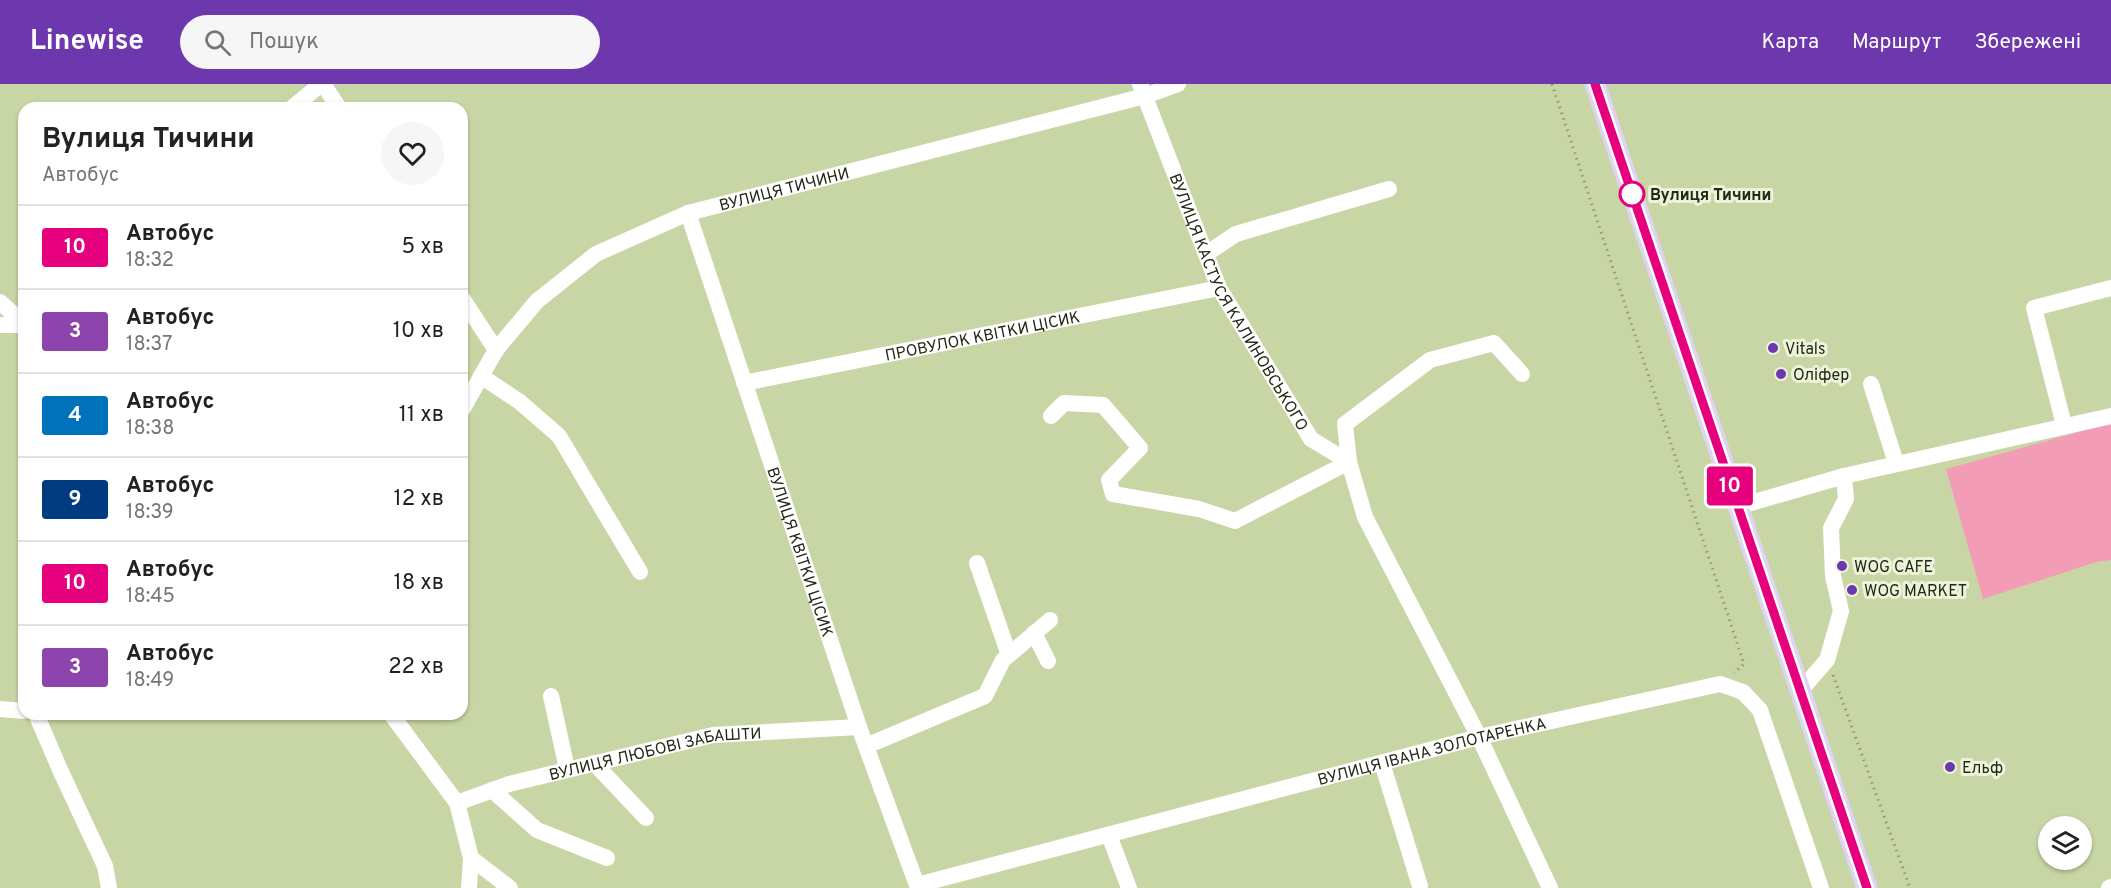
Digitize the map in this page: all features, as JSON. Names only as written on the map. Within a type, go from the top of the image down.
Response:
[{"type":"main road","points":[[1595,84],[1867,888]]},
{"type":"street","points":[[300,102],[322,84],[335,102]]},
{"type":"street","name":"ВУЛИЦЯ ТИЧИНИ","points":[[468,399],[496,350],[537,301],[596,254],[688,213],[1143,90],[1178,84]]},
{"type":"street","name":"ВУЛИЦЯ КАСТУСЯ КАЛИНОВСЬКОГО","points":[[1143,90],[1219,288],[1311,439],[1349,462]]},
{"type":"street","points":[[1206,254],[1236,234],[1389,189]]},
{"type":"street","name":"ВУЛИЦЯ КВІТКИ ЦІСИК","points":[[688,213],[859,727],[917,887]]},
{"type":"street","name":"ПРОВУЛОК КВІТКИ ЦІСИК","points":[[744,383],[1219,288]]},
{"type":"street","points":[[2064,425],[2034,308],[2111,288]]},
{"type":"street","points":[[0,302],[18,319]]},
{"type":"street","points":[[468,307],[496,350]]},
{"type":"street","points":[[0,325],[18,325]]},
{"type":"street","points":[[1522,374],[1494,343],[1430,360],[1345,424],[1349,462],[1365,517],[1479,737],[1550,888]]},
{"type":"street","points":[[481,376],[520,402],[559,436],[640,572]]},
{"type":"street","points":[[1871,384],[1896,464]]},
{"type":"street","points":[[1051,416],[1064,403],[1103,405],[1140,448],[1109,480],[1113,494],[1199,510],[1235,521],[1349,462]]},
{"type":"street","points":[[1737,507],[1844,476],[2111,416]]},
{"type":"street","points":[[1801,690],[1827,660],[1841,611],[1833,576],[1831,528],[1846,500],[1844,476]]},
{"type":"street","points":[[977,563],[1009,654]]},
{"type":"street","points":[[866,746],[985,696],[1002,660],[1050,620]]},
{"type":"street","points":[[1034,633],[1048,661]]},
{"type":"street","points":[[1720,684],[1743,692],[1760,710],[1821,888]]},
{"type":"street","name":"ВУЛИЦЯ ІВАНА ЗОЛОТАРЕНКА","points":[[917,887],[1479,737],[1720,684]]},
{"type":"street","points":[[551,696],[567,769]]},
{"type":"street","points":[[0,709],[18,710]]},
{"type":"street","points":[[39,720],[105,866],[109,888]]},
{"type":"street","points":[[395,720],[457,803],[471,858],[469,888]]},
{"type":"street","name":"ВУЛИЦЯ ЛЮБОВІ ЗАБАШТИ","points":[[457,803],[492,790],[567,769],[713,735],[859,727]]},
{"type":"street","points":[[594,763],[646,818]]},
{"type":"street","points":[[1382,763],[1420,886]]},
{"type":"street","points":[[492,790],[537,830],[607,858]]},
{"type":"street","points":[[1109,835],[1129,888]]},
{"type":"street","points":[[471,858],[510,888]]},
{"type":"path","points":[[1552,84],[1744,664],[1720,684]]},
{"type":"path","points":[[1827,660],[1910,888]]},
{"type":"shaded area","points":[[2111,423],[2111,560],[2096,562],[1983,599],[1946,469]]},
{"type":"bus line","name":"10","points":[[1595,84],[1867,888]]},
{"type":"place","name":"Вулиця Тичини","points":[[1632,194]]},
{"type":"place","name":"Vitals","points":[[1773,348]]},
{"type":"place","name":"Оліфер","points":[[1781,374]]},
{"type":"place","name":"WOG CAFE","points":[[1842,566]]},
{"type":"place","name":"WOG MARKET","points":[[1852,590]]},
{"type":"place","name":"Ельф","points":[[1950,767]]}]
